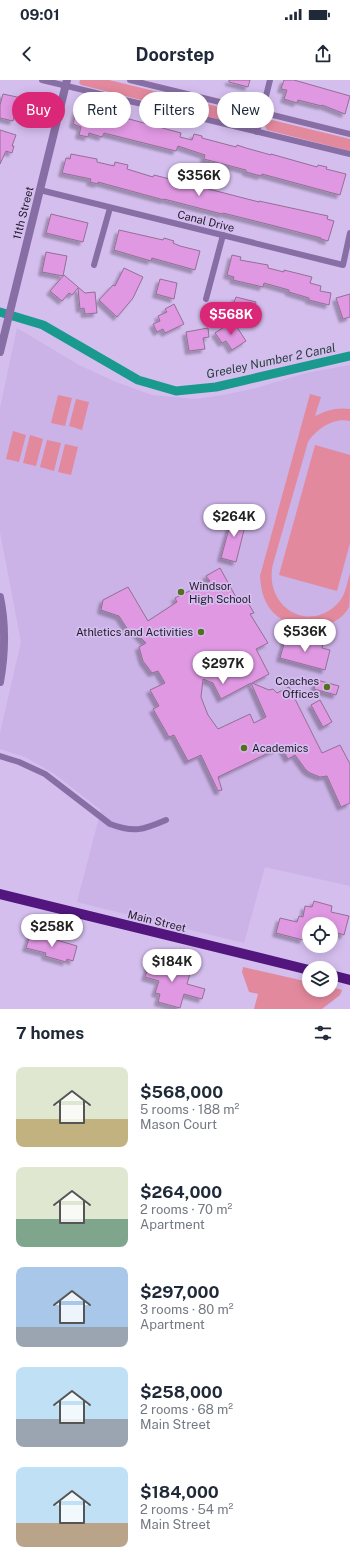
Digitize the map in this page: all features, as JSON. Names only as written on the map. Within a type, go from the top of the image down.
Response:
[{"type":"main road","name":"Main Street","points":[[0,894],[302,968]]},
{"type":"main road","points":[[338,977],[350,980]]},
{"type":"street","points":[[42,80],[66,83],[257,132],[350,154]]},
{"type":"street","points":[[130,80],[217,101]]},
{"type":"street","points":[[267,92],[270,80]]},
{"type":"street","name":"11th Street","points":[[0,352],[66,83]]},
{"type":"street","points":[[274,115],[350,134]]},
{"type":"street","points":[[257,132],[258,128]]},
{"type":"street","name":"Canal Drive","points":[[40,190],[343,265],[350,233]]},
{"type":"street","points":[[94,265],[110,208]]},
{"type":"street","points":[[206,299],[223,236]]},
{"type":"street","points":[[0,597],[5,642],[4,662],[0,682]]},
{"type":"street","points":[[0,756],[19,762],[45,774],[110,824],[121,828],[145,829],[166,820]]},
{"type":"shaded area","points":[[80,80],[109,80],[158,92],[139,92],[139,99],[131,97],[131,92],[109,92],[81,85],[79,83]]},
{"type":"shaded area","points":[[209,104],[217,106],[217,119],[209,117]]},
{"type":"shaded area","points":[[274,120],[350,139],[350,151],[267,130],[266,128],[274,128]]},
{"type":"shaded area","name":"Windsor High School","points":[[17,328],[79,365],[116,382],[152,395],[195,399],[224,395],[256,388],[306,373],[350,365],[350,886],[265,867],[244,943],[77,902],[101,810],[53,773],[25,757],[0,749],[0,733],[21,642],[0,532],[0,408]]},
{"type":"shaded area","points":[[310,394],[321,397],[315,416],[341,408],[350,409],[350,421],[344,420],[332,422],[326,425],[311,437],[308,442],[273,564],[272,579],[275,593],[282,604],[291,612],[303,616],[315,616],[327,612],[339,602],[345,592],[350,573],[349,607],[343,616],[334,622],[323,626],[312,627],[289,623],[271,610],[263,594],[260,576]]},
{"type":"shaded area","points":[[58,395],[72,398],[65,426],[51,423]]},
{"type":"shaded area","points":[[76,399],[89,402],[82,430],[69,426]]},
{"type":"shaded area","points":[[13,431],[26,435],[19,462],[6,459]]},
{"type":"shaded area","points":[[30,435],[43,439],[36,466],[23,463]]},
{"type":"shaded area","points":[[47,440],[61,443],[54,471],[40,467]]},
{"type":"shaded area","points":[[65,444],[78,447],[71,475],[58,472]]},
{"type":"shaded area","points":[[315,445],[350,455],[350,543],[337,591],[279,575]]},
{"type":"shaded area","points":[[243,967],[302,980],[302,997],[337,997],[322,1009],[254,1009],[258,994],[249,992],[242,972]]},
{"type":"shaded area","points":[[338,989],[342,990],[338,997]]},
{"type":"building","points":[[229,80],[250,80],[248,87],[229,82]]},
{"type":"building","points":[[284,80],[294,80],[350,96],[345,114],[322,105],[298,100],[297,103],[284,99],[287,90],[281,89]]},
{"type":"building","points":[[3,94],[12,96],[12,121],[0,118],[0,105]]},
{"type":"building","points":[[131,119],[139,122],[139,128],[162,128],[181,133],[180,137],[192,140],[194,134],[202,136],[202,138],[236,147],[237,145],[317,167],[318,165],[327,167],[326,169],[346,174],[340,195],[262,174],[261,176],[246,172],[246,170],[204,159],[205,155],[178,146],[176,151],[104,133],[102,137],[89,133],[88,137],[79,135],[81,128],[131,128]]},
{"type":"building","points":[[0,130],[16,135],[12,146],[14,146],[12,153],[6,151],[0,164]]},
{"type":"building","points":[[71,154],[97,159],[97,162],[114,166],[115,162],[128,165],[127,169],[153,177],[154,175],[259,202],[328,216],[327,219],[334,221],[328,241],[271,225],[164,200],[98,182],[98,184],[90,182],[91,179],[62,173],[66,158],[70,159]]},
{"type":"building","points":[[51,214],[88,223],[83,242],[46,233]]},
{"type":"building","points":[[119,230],[163,240],[164,238],[174,241],[173,243],[180,246],[200,251],[195,270],[152,258],[151,261],[114,250]]},
{"type":"building","points":[[46,252],[67,256],[63,276],[42,272]]},
{"type":"building","points":[[232,255],[241,257],[240,260],[268,265],[268,268],[284,272],[284,270],[312,277],[310,283],[321,286],[320,291],[331,293],[329,305],[309,300],[309,298],[289,292],[289,290],[264,283],[263,287],[233,280],[234,277],[227,275]]},
{"type":"building","points":[[124,268],[143,277],[133,298],[117,317],[99,300],[113,285],[115,286]]},
{"type":"building","points":[[64,275],[85,293],[95,292],[97,313],[85,314],[84,308],[80,309],[78,288],[72,295],[69,293],[62,301],[50,291]]},
{"type":"building","points":[[160,279],[177,283],[174,299],[156,294]]},
{"type":"building","points":[[350,294],[350,317],[343,319],[336,298]]},
{"type":"building","points":[[236,297],[256,302],[254,311],[251,311],[249,318],[229,313],[231,304],[233,305]]},
{"type":"building","points":[[174,304],[184,324],[165,333],[163,329],[157,332],[153,324],[160,321],[158,316],[167,312],[165,309]]},
{"type":"building","points":[[233,321],[246,341],[232,350],[226,341],[222,343],[215,333]]},
{"type":"building","points":[[208,328],[209,337],[203,338],[205,349],[189,351],[186,332]]},
{"type":"building","points":[[233,514],[247,518],[236,562],[221,558]]},
{"type":"building","points":[[220,568],[237,599],[244,596],[254,613],[250,614],[268,643],[256,649],[269,674],[252,683],[269,690],[273,689],[277,693],[289,687],[322,753],[340,745],[350,764],[350,803],[341,807],[327,776],[320,777],[310,773],[295,755],[288,759],[281,747],[218,777],[222,790],[218,791],[201,755],[188,761],[174,735],[169,737],[153,709],[159,706],[150,690],[165,683],[158,671],[152,673],[143,661],[139,647],[146,643],[134,631],[130,633],[119,616],[101,610],[103,600],[128,587],[148,621],[177,602],[175,598],[210,581],[206,576]],"holes":[[[203,679],[213,683],[221,699],[251,683],[266,717],[254,723],[250,714],[218,729],[208,715],[201,697]]]},
{"type":"building","points":[[293,636],[323,644],[322,648],[330,650],[325,670],[280,658],[286,637],[292,639]]},
{"type":"building","name":"Coaches Offices","points":[[317,680],[339,686],[336,695],[314,689]]},
{"type":"building","points":[[320,700],[332,722],[323,727],[311,705]]},
{"type":"building","points":[[314,901],[332,906],[331,912],[349,916],[344,935],[338,933],[338,917],[303,917],[305,906],[312,907]]},
{"type":"building","points":[[299,916],[303,917],[302,940],[276,933],[280,918],[297,922]]},
{"type":"building","points":[[30,935],[42,938],[43,936],[77,946],[73,961],[67,959],[66,962],[45,956],[46,953],[26,948]]},
{"type":"building","points":[[151,958],[191,970],[187,984],[205,989],[202,999],[184,994],[180,1008],[158,1002],[160,994],[155,993],[159,981],[145,977]]},
{"type":"waterway","name":"Greeley Number 2 Canal","points":[[0,312],[43,325],[138,380],[176,391],[216,387],[350,356]]},
{"type":"place","name":"Windsor High School","points":[[181,592]]},
{"type":"place","name":"Athletics and Activities","points":[[201,632]]},
{"type":"place","name":"Coaches Offices","points":[[327,687]]},
{"type":"place","name":"Academics","points":[[244,748]]}]
